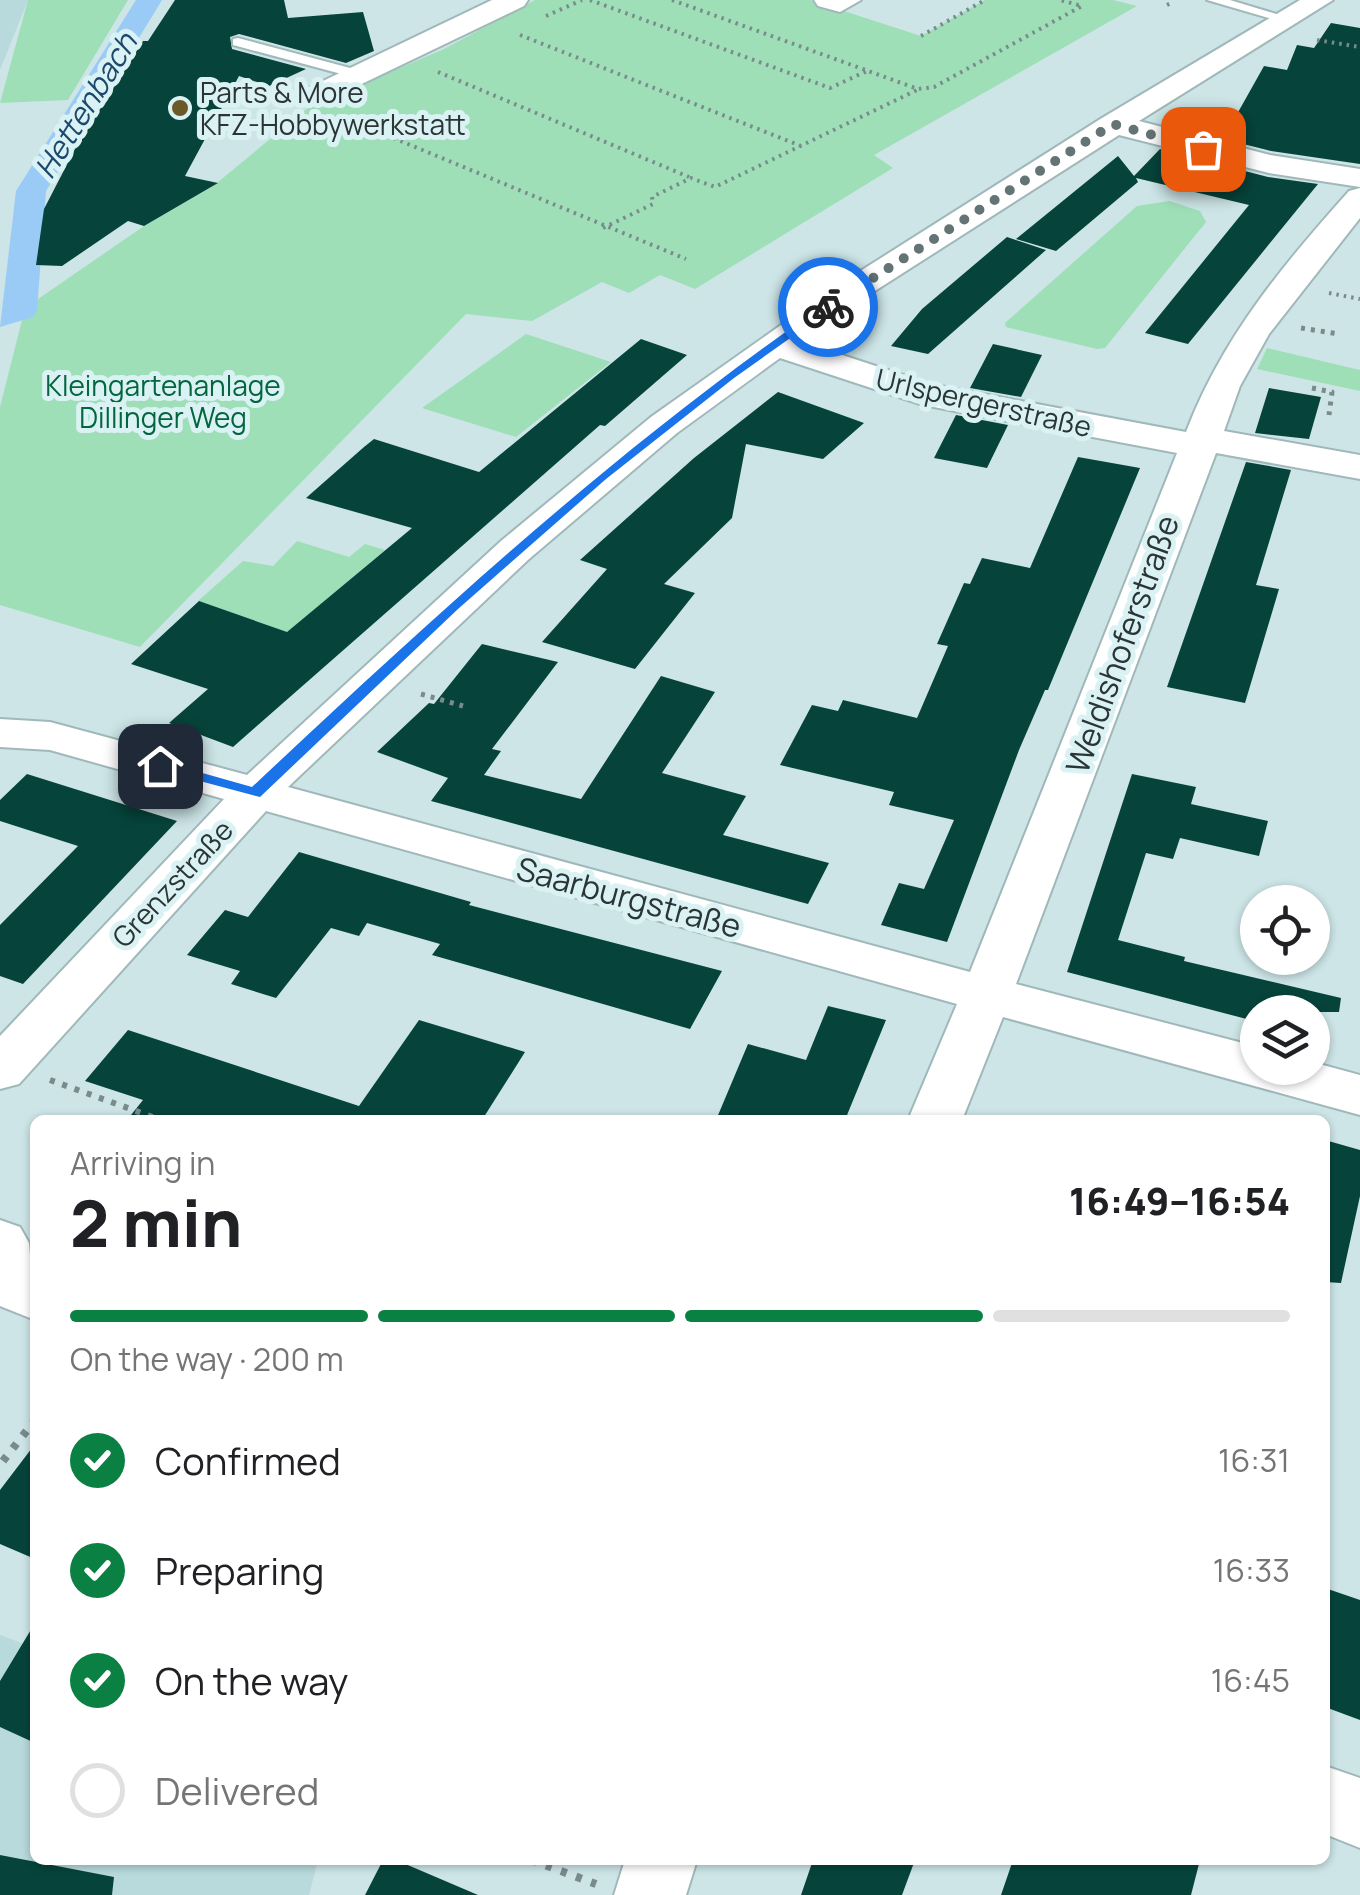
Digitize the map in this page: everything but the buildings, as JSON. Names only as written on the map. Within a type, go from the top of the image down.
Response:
[{"type":"street","points":[[828,0],[840,4],[848,0]]},
{"type":"street","name":"Grenzstraße","points":[[3,1067],[255,793],[515,550],[664,425],[773,344],[1113,124],[1303,10]]},
{"type":"street","points":[[310,98],[521,12]]},
{"type":"street","points":[[1113,124],[1269,164],[1360,178]]},
{"type":"street","name":"Weldishoferstraße","points":[[937,1115],[1246,336],[1360,198]]},
{"type":"street","name":"Urlspergerstraße","points":[[773,344],[923,394],[1360,467]]},
{"type":"street","name":"Saarburgstraße","points":[[0,733],[50,736],[86,744],[1240,1062]]},
{"type":"street","name":"Saarburgstraße","points":[[1322,1085],[1360,1096]]},
{"type":"street","points":[[1330,1802],[1360,1812]]},
{"type":"lane","points":[[1214,0],[1303,10]]},
{"type":"lane","points":[[238,42],[360,76]]},
{"type":"path","points":[[546,16],[582,0]]},
{"type":"path","points":[[590,0],[830,88],[868,70]]},
{"type":"path","points":[[672,0],[918,89]]},
{"type":"path","points":[[922,36],[985,0]]},
{"type":"path","points":[[436,71],[715,187],[918,89],[934,86],[1082,6],[1060,0]]},
{"type":"path","points":[[521,12],[510,31],[802,146]]},
{"type":"path","points":[[337,114],[603,228],[686,259]]},
{"type":"path","points":[[603,228],[653,204],[652,198],[690,178]]},
{"type":"path","points":[[1312,388],[1332,392],[1329,414]]},
{"type":"path","points":[[3,1067],[146,1115]]},
{"type":"path","points":[[3,1461],[30,1426]]},
{"type":"path","points":[[557,1865],[639,1881]]},
{"type":"shaded area","points":[[0,0],[28,0],[0,70]]},
{"type":"shaded area","points":[[0,1635],[30,1646],[30,1865],[317,1865],[309,1895],[0,1895]]},
{"type":"green space","points":[[28,0],[128,0],[68,100],[0,103]]},
{"type":"green space","name":"Kleingartenanlage Dillinger Weg","points":[[535,0],[810,0],[921,36],[985,0],[1113,0],[1137,6],[874,155],[893,168],[695,289],[660,275],[629,293],[602,282],[532,321],[466,314],[140,647],[0,605],[0,407],[25,308],[144,226],[212,187],[310,106],[444,49]]},
{"type":"green space","points":[[1169,201],[1200,211],[1206,222],[1105,348],[1006,327],[1005,323],[1137,206]]},
{"type":"green space","points":[[526,334],[611,362],[516,437],[422,408]]},
{"type":"green space","points":[[1267,348],[1360,370],[1360,391],[1257,369]]},
{"type":"green space","points":[[297,541],[349,557],[365,544],[385,550],[266,650],[253,620],[198,601],[243,561],[273,566]]},
{"type":"waterway","name":"Hettenbach","points":[[0,317],[21,310],[31,191],[149,0]]},
{"type":"way so far","points":[[828,307],[1113,124],[1203,149]]},
{"type":"place","name":"Parts & More KFZ-Hobbywerkstatt","points":[[180,108]]},
{"type":"route","points":[[160,766],[255,793],[453,606],[602,476],[730,375],[828,307]]}]
